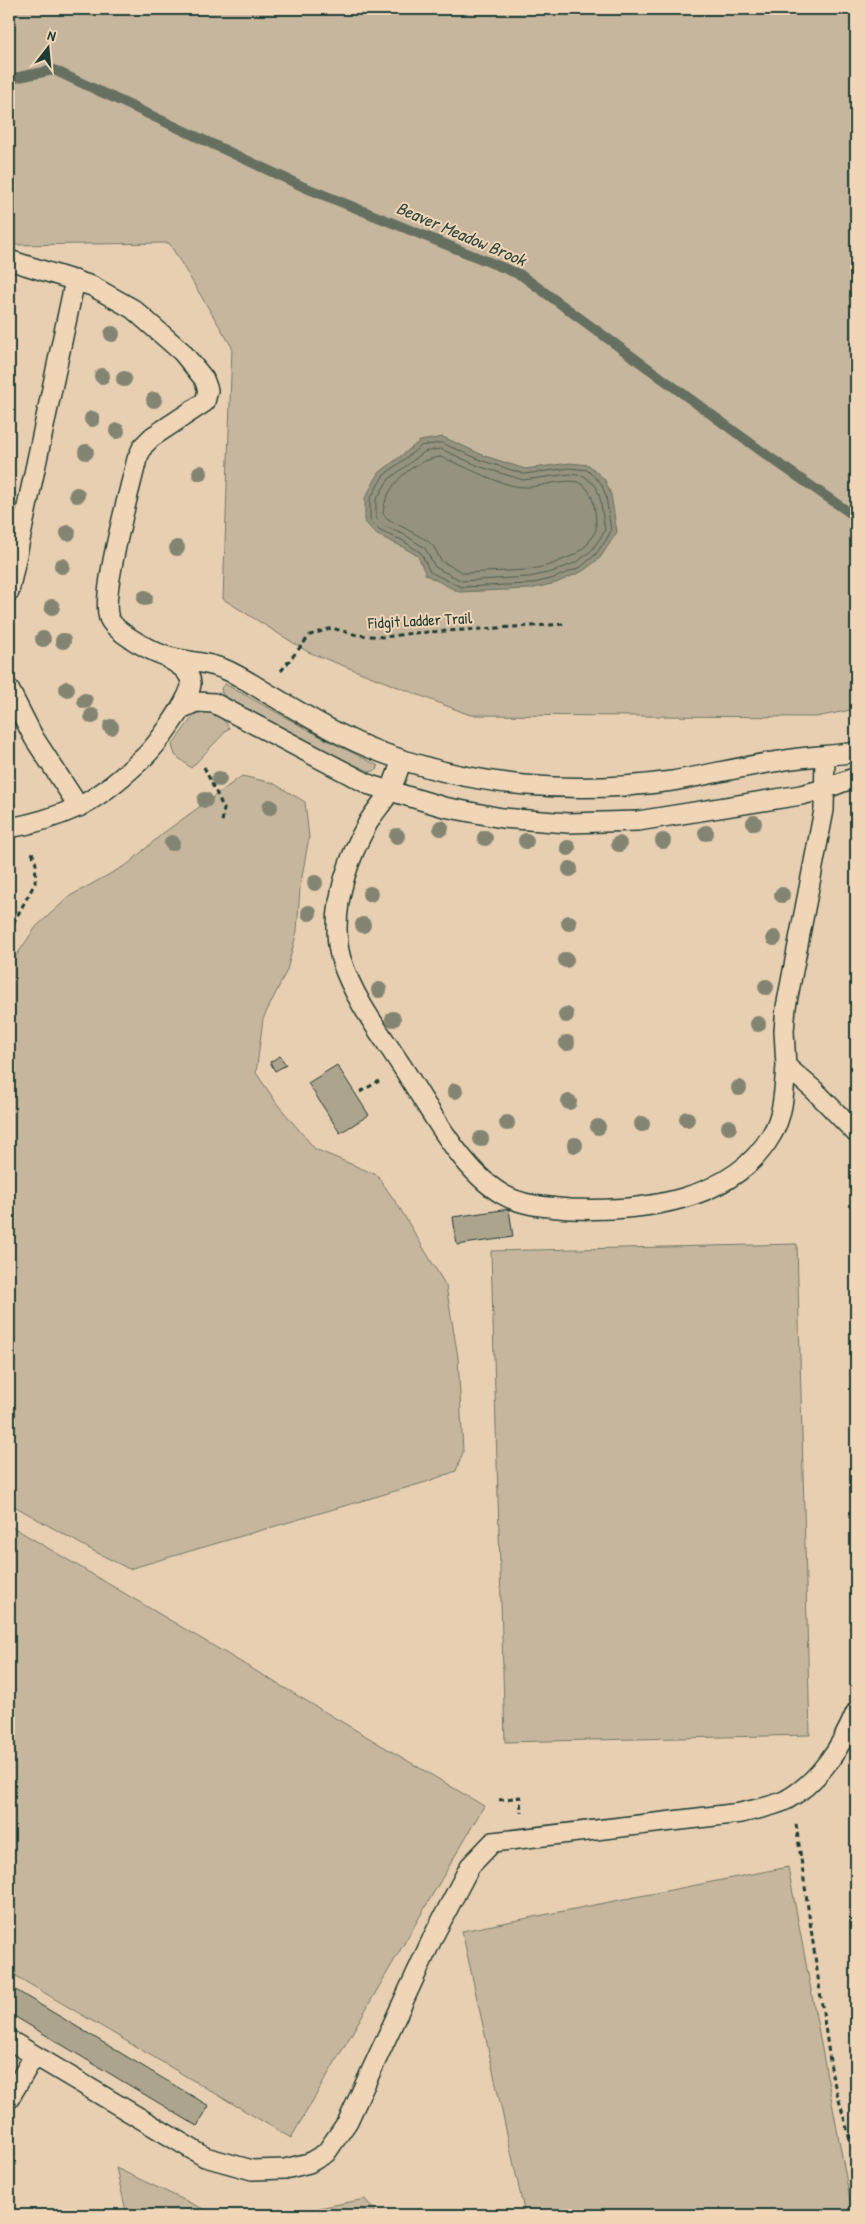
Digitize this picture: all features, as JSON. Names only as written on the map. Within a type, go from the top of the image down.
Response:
[{"type":"lane","points":[[9,260],[75,280],[124,304],[156,327],[197,368],[208,390],[205,402],[201,406],[152,437],[143,446],[137,459],[108,588],[107,613],[113,625],[182,667],[189,677],[190,693],[181,709],[144,758],[103,791],[79,806],[37,822],[15,827]]},
{"type":"lane","points":[[9,592],[75,280]]},
{"type":"lane","points":[[163,656],[202,662],[227,670],[328,728],[402,760],[483,780],[587,788],[670,781],[781,760],[856,752]]},
{"type":"lane","points":[[9,689],[34,738],[79,806]]},
{"type":"lane","points":[[181,709],[196,702],[214,704],[328,765],[389,792],[470,813],[534,822],[598,823],[638,821],[801,795],[825,789],[856,777]]},
{"type":"lane","points":[[402,760],[389,792],[369,821],[356,846],[347,872],[338,915],[337,930],[340,957],[354,990],[364,1007],[456,1149],[480,1177],[502,1194],[518,1202],[591,1210],[678,1200],[720,1183],[749,1162],[772,1134],[781,1112],[786,1066],[784,1031],[786,1007],[824,810],[825,756]]},
{"type":"lane","points":[[786,1066],[814,1090],[856,1133]]},
{"type":"lane","points":[[9,2040],[205,2158],[252,2170],[269,2171],[309,2163],[326,2152],[348,2121],[443,1918],[470,1866],[493,1842],[741,1812],[770,1806],[792,1796],[819,1774],[840,1744],[856,1712]]},
{"type":"lane","points":[[9,2099],[34,2056]]},
{"type":"path","name":"Fidgit Ladder Trail","points":[[278,674],[310,635],[332,628],[357,635],[385,637],[413,633],[565,624]]},
{"type":"path","points":[[204,766],[224,809],[222,822]]},
{"type":"path","points":[[9,931],[35,883],[37,874],[36,864],[15,827]]},
{"type":"path","points":[[360,1092],[385,1077]]},
{"type":"path","points":[[792,1796],[832,2075],[856,2162]]},
{"type":"path","points":[[499,1800],[520,1797],[521,1814]]},
{"type":"shaded area","points":[[9,9],[856,9],[856,709],[816,717],[470,715],[308,652],[223,599],[232,347],[169,243],[9,245]]},
{"type":"shaded area","points":[[225,684],[323,738],[377,765],[378,769],[371,772],[314,746],[258,716],[222,694],[221,688]]},
{"type":"shaded area","points":[[203,710],[218,716],[229,728],[191,768],[175,755],[172,745],[195,714]]},
{"type":"shaded area","points":[[242,776],[273,783],[305,802],[309,837],[300,888],[297,931],[287,970],[263,1019],[256,1073],[278,1105],[315,1149],[377,1175],[399,1207],[446,1286],[458,1357],[463,1452],[456,1471],[426,1482],[129,1569],[9,1503],[9,966],[36,927],[70,896],[128,864],[162,834]]},
{"type":"shaded area","points":[[797,1244],[810,1735],[505,1742],[491,1251]]},
{"type":"shaded area","points":[[9,1525],[484,1806],[291,2138],[9,1972]]},
{"type":"shaded area","points":[[788,1867],[853,2215],[525,2215],[462,1931]]},
{"type":"shaded area","points":[[116,2168],[216,2215],[127,2215]]},
{"type":"shaded area","points":[[365,2199],[378,2215],[283,2215]]},
{"type":"water","points":[[443,437],[485,456],[525,469],[570,463],[589,465],[605,480],[611,495],[617,532],[600,558],[583,571],[556,583],[530,589],[459,592],[426,575],[418,556],[377,535],[365,522],[365,498],[379,473],[420,441]]},
{"type":"building","points":[[280,1056],[286,1065],[275,1071],[270,1062]]},
{"type":"building","points":[[337,1065],[369,1115],[340,1133],[308,1083]]},
{"type":"building","points":[[509,1209],[513,1237],[457,1245],[453,1217]]},
{"type":"building","points":[[9,1986],[209,2106],[197,2126],[9,2013]]},
{"type":"waterway","name":"Beaver Meadow Brook","points":[[9,79],[54,70],[304,187],[521,275],[768,456],[856,517]]}]
